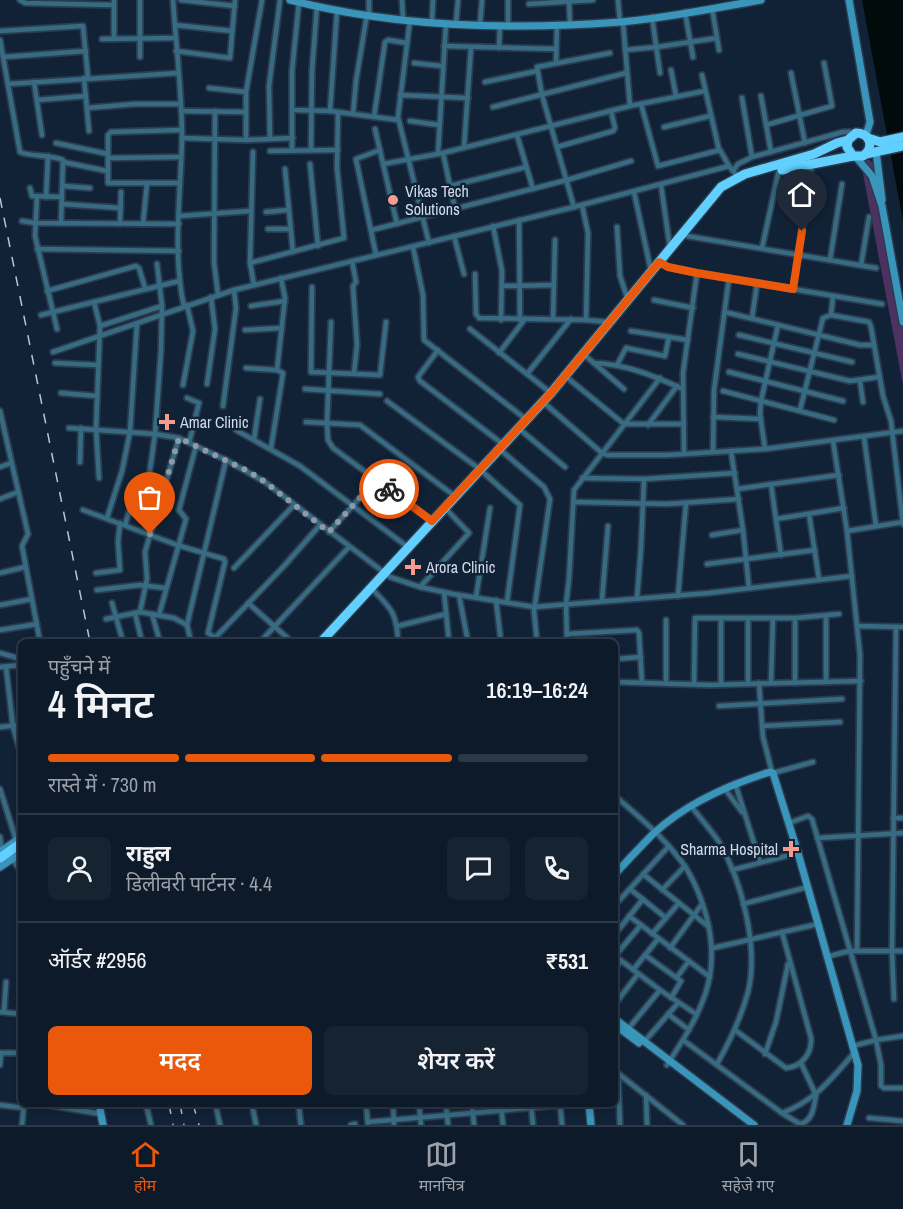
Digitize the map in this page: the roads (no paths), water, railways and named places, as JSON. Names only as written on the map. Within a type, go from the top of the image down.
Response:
[{"type":"highway","points":[[324,639],[449,512],[527,420],[591,360],[661,264],[670,248],[733,171],[757,170],[814,154],[859,133],[867,136],[876,149]]},
{"type":"highway","points":[[867,136],[870,148],[903,146]]},
{"type":"highway","points":[[850,137],[847,147],[854,156]]},
{"type":"highway","points":[[504,449],[523,432],[551,393],[651,271],[661,264],[687,236],[724,192],[747,179],[780,170],[854,156],[903,137]]},
{"type":"highway","points":[[331,639],[375,592],[432,521],[483,472]]},
{"type":"highway","points":[[1,853],[18,841]]},
{"type":"street","points":[[20,0],[25,3],[42,1],[114,2],[114,39]]},
{"type":"street","points":[[140,0],[140,57]]},
{"type":"street","points":[[173,0],[182,130],[178,183],[179,281],[193,331],[183,385]]},
{"type":"street","points":[[176,51],[230,58],[231,56],[235,3],[181,0]]},
{"type":"street","points":[[246,140],[246,93],[262,0]]},
{"type":"street","points":[[270,139],[268,86],[280,0]]},
{"type":"street","points":[[290,0],[337,10],[432,22],[504,25],[621,22],[761,0]]},
{"type":"street","points":[[353,114],[369,0]]},
{"type":"street","points":[[402,0],[407,19],[407,43],[398,120],[429,243]]},
{"type":"street","points":[[432,22],[433,0]]},
{"type":"street","points":[[456,23],[458,0]]},
{"type":"street","points":[[480,24],[482,0]]},
{"type":"street","points":[[499,48],[508,0]]},
{"type":"street","points":[[529,4],[593,0]]},
{"type":"street","points":[[618,0],[630,106]]},
{"type":"street","points":[[849,0],[870,122],[867,136]]},
{"type":"street","points":[[569,1],[570,24]]},
{"type":"street","points":[[292,150],[292,71],[299,2]]},
{"type":"street","points":[[311,149],[317,5]]},
{"type":"street","points":[[712,8],[719,50]]},
{"type":"street","points":[[330,111],[337,10]]},
{"type":"street","points":[[685,12],[693,57]]},
{"type":"street","points":[[652,17],[660,73]]},
{"type":"street","points":[[446,23],[440,98],[440,153],[455,209]]},
{"type":"street","points":[[175,25],[232,31]]},
{"type":"street","points":[[556,63],[557,25]]},
{"type":"street","points":[[0,31],[83,26],[89,131]]},
{"type":"street","points":[[102,39],[176,38]]},
{"type":"street","points":[[625,50],[657,48],[717,38]]},
{"type":"street","points":[[0,40],[21,153],[48,156],[62,159],[63,162],[107,171]]},
{"type":"street","points":[[374,117],[385,42],[388,40],[407,43]]},
{"type":"street","points":[[444,46],[556,49]]},
{"type":"street","points":[[464,147],[471,47]]},
{"type":"street","points":[[3,57],[86,51]]},
{"type":"street","points":[[574,207],[542,95],[537,66],[609,52]]},
{"type":"street","points":[[414,63],[442,66]]},
{"type":"street","points":[[766,125],[833,105],[824,63]]},
{"type":"street","points":[[485,82],[537,70]]},
{"type":"street","points":[[671,70],[676,96]]},
{"type":"street","points":[[8,84],[179,73]]},
{"type":"street","points":[[493,107],[626,73]]},
{"type":"street","points":[[791,73],[805,143]]},
{"type":"street","points":[[702,75],[719,150],[733,171]]},
{"type":"street","points":[[34,82],[42,135]]},
{"type":"street","points":[[209,88],[246,93]]},
{"type":"street","points":[[383,164],[517,135],[630,106],[705,91]]},
{"type":"street","points":[[37,100],[86,96]]},
{"type":"street","points":[[400,96],[468,98]]},
{"type":"street","points":[[761,96],[771,152]]},
{"type":"street","points":[[742,98],[752,157]]},
{"type":"street","points":[[87,108],[135,104],[181,104]]},
{"type":"street","points":[[641,104],[658,166],[719,150]]},
{"type":"street","points":[[293,110],[330,111],[398,120]]},
{"type":"street","points":[[181,111],[245,112]]},
{"type":"street","points":[[215,111],[214,262],[218,295]]},
{"type":"street","points":[[557,147],[613,131],[615,128],[611,111]]},
{"type":"street","points":[[250,263],[342,240],[345,237],[337,168],[338,112]]},
{"type":"street","points":[[664,128],[710,116]]},
{"type":"street","points":[[410,121],[439,125]]},
{"type":"street","points":[[375,129],[397,224]]},
{"type":"street","points":[[178,183],[109,184],[107,181],[108,135],[111,132],[182,130]]},
{"type":"street","points":[[53,352],[234,290],[661,185],[733,171],[738,164],[752,157],[843,132],[850,132],[850,137]]},
{"type":"street","points":[[517,135],[533,189]]},
{"type":"street","points":[[182,138],[246,140],[292,138]]},
{"type":"street","points":[[56,143],[108,156],[180,157]]},
{"type":"street","points":[[876,149],[883,198],[882,206]]},
{"type":"street","points":[[270,151],[338,150]]},
{"type":"street","points":[[376,255],[356,159],[380,150]]},
{"type":"street","points":[[253,152],[250,263],[254,285]]},
{"type":"street","points":[[45,197],[48,156]]},
{"type":"street","points":[[854,156],[872,176],[882,206],[903,322]]},
{"type":"street","points":[[372,230],[632,161]]},
{"type":"street","points":[[61,223],[63,162]]},
{"type":"street","points":[[793,289],[813,163]]},
{"type":"street","points":[[310,164],[318,246]]},
{"type":"street","points":[[450,186],[526,166]]},
{"type":"street","points":[[285,169],[293,252]]},
{"type":"street","points":[[762,248],[780,170]]},
{"type":"street","points":[[144,224],[147,183]]},
{"type":"street","points":[[830,260],[842,184]]},
{"type":"street","points":[[661,185],[670,248]]},
{"type":"street","points":[[63,186],[90,188]]},
{"type":"street","points":[[30,188],[31,195],[62,197]]},
{"type":"street","points":[[120,224],[121,192]]},
{"type":"street","points":[[634,192],[651,271]]},
{"type":"street","points":[[37,196],[35,223],[37,249],[57,329]]},
{"type":"street","points":[[62,204],[121,208]]},
{"type":"street","points":[[582,205],[588,233],[586,320]]},
{"type":"street","points":[[266,212],[288,210]]},
{"type":"street","points":[[178,216],[250,211]]},
{"type":"street","points":[[861,265],[869,217]]},
{"type":"street","points":[[499,352],[522,320],[519,220]]},
{"type":"street","points":[[22,221],[178,225]]},
{"type":"street","points":[[493,226],[501,261],[501,320]]},
{"type":"street","points":[[617,227],[620,276],[628,300]]},
{"type":"street","points":[[268,229],[290,229]]},
{"type":"street","points":[[454,236],[464,274]]},
{"type":"street","points":[[687,236],[876,268]]},
{"type":"street","points":[[553,319],[555,240]]},
{"type":"street","points":[[413,247],[423,295],[423,339],[527,420]]},
{"type":"street","points":[[37,249],[179,251]]},
{"type":"street","points":[[352,261],[356,281],[353,286],[357,345],[354,373]]},
{"type":"street","points":[[96,573],[120,570],[118,542],[122,524],[138,480],[149,477],[155,434],[162,314],[157,264]]},
{"type":"street","points":[[661,264],[757,284],[882,304]]},
{"type":"street","points":[[47,291],[136,266],[139,268],[145,288]]},
{"type":"street","points":[[684,454],[683,389],[697,273]]},
{"type":"street","points":[[475,274],[477,318],[571,319],[610,322]]},
{"type":"street","points":[[278,370],[285,301],[281,278]]},
{"type":"street","points":[[713,452],[714,390],[729,278]]},
{"type":"street","points":[[41,315],[179,281]]},
{"type":"street","points":[[752,318],[757,284]]},
{"type":"street","points":[[502,286],[554,285]]},
{"type":"street","points":[[312,286],[310,370],[312,372],[381,374],[386,322]]},
{"type":"street","points":[[223,406],[236,308],[234,290]]},
{"type":"street","points":[[831,315],[832,296]]},
{"type":"street","points":[[207,384],[215,329],[211,297]]},
{"type":"street","points":[[654,300],[693,308]]},
{"type":"street","points":[[251,306],[285,301]]},
{"type":"street","points":[[94,302],[100,326],[96,429],[99,478]]},
{"type":"street","points":[[100,326],[162,306]]},
{"type":"street","points":[[725,312],[860,345],[874,345]]},
{"type":"street","points":[[800,410],[823,318],[831,315],[869,322],[879,377],[890,415],[903,523],[847,531]]},
{"type":"street","points":[[527,374],[571,319]]},
{"type":"street","points":[[331,322],[327,423],[330,446],[432,521]]},
{"type":"street","points":[[107,518],[122,471],[130,432],[137,323]]},
{"type":"street","points":[[765,449],[761,401],[778,325]]},
{"type":"street","points":[[245,330],[282,328]]},
{"type":"street","points":[[470,329],[551,393]]},
{"type":"street","points":[[631,331],[688,340]]},
{"type":"street","points":[[738,334],[852,362]]},
{"type":"street","points":[[617,365],[626,348],[665,356],[669,337]]},
{"type":"street","points":[[438,350],[418,377],[420,381],[504,449],[544,487],[550,499],[534,607],[537,639]]},
{"type":"street","points":[[738,354],[847,381],[879,377]]},
{"type":"street","points":[[591,360],[644,371],[683,389]]},
{"type":"street","points":[[591,360],[624,389]]},
{"type":"street","points":[[55,363],[98,365]]},
{"type":"street","points":[[246,368],[281,370],[283,375],[271,448]]},
{"type":"street","points":[[729,372],[843,401]]},
{"type":"street","points":[[567,639],[566,604],[570,579],[574,490],[660,378]]},
{"type":"street","points":[[570,380],[624,424],[684,424]]},
{"type":"street","points":[[860,381],[863,402]]},
{"type":"street","points":[[648,425],[677,386]]},
{"type":"street","points":[[306,389],[380,394]]},
{"type":"street","points":[[723,391],[834,420]]},
{"type":"street","points":[[61,393],[97,396]]},
{"type":"street","points":[[187,398],[199,403],[189,443]]},
{"type":"street","points":[[254,439],[260,399]]},
{"type":"street","points":[[387,401],[483,472],[520,504],[507,602]]},
{"type":"street","points":[[545,404],[602,453],[611,455],[684,454],[765,449],[903,431]]},
{"type":"street","points":[[0,411],[2,434],[28,534],[22,546],[40,639]]},
{"type":"street","points":[[713,417],[761,419]]},
{"type":"street","points":[[306,422],[360,425],[456,496]]},
{"type":"street","points":[[69,428],[155,434],[179,438],[226,460],[265,482],[387,575],[420,587],[459,595],[534,607],[602,600],[678,596],[852,576]]},
{"type":"street","points":[[80,462],[81,428]]},
{"type":"street","points":[[236,430],[300,466],[409,548]]},
{"type":"street","points":[[523,432],[565,467]]},
{"type":"street","points":[[864,436],[876,526]]},
{"type":"street","points":[[142,639],[137,612],[147,585],[145,552],[179,438]]},
{"type":"street","points":[[833,441],[847,531],[858,626],[861,681],[857,951]]},
{"type":"street","points":[[159,615],[177,544],[186,519],[178,510],[196,446]]},
{"type":"street","points":[[731,450],[749,588]]},
{"type":"street","points":[[190,639],[187,625],[226,460]]},
{"type":"street","points":[[0,467],[11,463]]},
{"type":"street","points":[[582,478],[644,479],[735,473]]},
{"type":"street","points":[[737,489],[839,475]]},
{"type":"street","points":[[637,598],[644,479]]},
{"type":"street","points":[[329,532],[376,480]]},
{"type":"street","points":[[771,484],[781,555]]},
{"type":"street","points":[[0,499],[18,492]]},
{"type":"street","points":[[574,502],[644,504],[739,499]]},
{"type":"street","points":[[678,596],[686,503]]},
{"type":"street","points":[[234,568],[294,505]]},
{"type":"street","points":[[477,597],[490,508]]},
{"type":"street","points":[[776,519],[844,508]]},
{"type":"street","points":[[83,510],[224,559],[208,633],[211,639]]},
{"type":"street","points":[[420,587],[469,533],[449,512]]},
{"type":"street","points":[[809,514],[819,579]]},
{"type":"street","points":[[213,639],[320,525]]},
{"type":"street","points":[[602,600],[608,526]]},
{"type":"street","points":[[712,535],[743,530]]},
{"type":"street","points":[[263,639],[350,547]]},
{"type":"street","points":[[707,564],[814,550]]},
{"type":"street","points":[[0,573],[25,567]]},
{"type":"street","points":[[97,590],[147,585],[165,588]]},
{"type":"street","points":[[375,592],[390,607],[398,626],[398,639]]},
{"type":"street","points":[[444,592],[449,639]]},
{"type":"street","points":[[459,595],[467,639]]},
{"type":"street","points":[[0,605],[32,599]]},
{"type":"street","points":[[496,600],[501,639]]},
{"type":"street","points":[[112,603],[122,639]]},
{"type":"street","points":[[248,603],[289,639]]},
{"type":"street","points":[[106,619],[137,612],[174,618],[187,625]]},
{"type":"street","points":[[152,614],[159,639]]},
{"type":"street","points":[[398,626],[446,614]]},
{"type":"street","points":[[694,684],[694,619],[795,618],[839,614]]},
{"type":"street","points":[[826,616],[826,682]]},
{"type":"street","points":[[721,618],[721,684]]},
{"type":"street","points":[[748,618],[748,684]]},
{"type":"street","points":[[771,683],[773,618]]},
{"type":"street","points":[[795,618],[795,683]]},
{"type":"street","points":[[666,620],[666,683]]},
{"type":"street","points":[[0,630],[37,624]]},
{"type":"street","points":[[858,626],[903,627]]},
{"type":"street","points":[[894,999],[892,951],[896,627]]},
{"type":"street","points":[[567,634],[637,630],[642,683]]},
{"type":"street","points":[[0,653],[18,658]]},
{"type":"street","points":[[618,659],[641,657]]},
{"type":"street","points":[[18,665],[3,667],[18,742]]},
{"type":"street","points":[[618,682],[748,684],[861,681]]},
{"type":"street","points":[[759,683],[763,737],[854,1049],[859,1083],[847,1125]]},
{"type":"street","points":[[719,706],[842,699]]},
{"type":"street","points":[[762,726],[840,722]]},
{"type":"street","points":[[0,727],[18,726]]},
{"type":"street","points":[[618,871],[656,832],[691,806],[735,783],[813,762]]},
{"type":"street","points":[[735,783],[760,862]]},
{"type":"street","points":[[724,788],[746,816]]},
{"type":"street","points":[[0,789],[18,837]]},
{"type":"street","points":[[618,799],[656,832],[685,866],[703,904],[709,927],[713,948],[710,977],[689,1030],[669,1063]]},
{"type":"street","points":[[691,806],[715,836],[732,870],[751,939],[751,972],[748,991],[735,1030],[717,1064]]},
{"type":"street","points":[[789,823],[810,816],[876,1040],[881,1065],[881,1086],[903,1088]]},
{"type":"street","points":[[893,818],[903,818]]},
{"type":"street","points":[[817,838],[903,833]]},
{"type":"street","points":[[0,837],[1,853]]},
{"type":"street","points":[[618,902],[669,846]]},
{"type":"street","points":[[732,870],[798,853]]},
{"type":"street","points":[[0,867],[18,855]]},
{"type":"street","points":[[12,859],[18,867]]},
{"type":"street","points":[[662,890],[685,866]]},
{"type":"street","points":[[643,874],[709,927]]},
{"type":"street","points":[[742,904],[808,887]]},
{"type":"street","points":[[630,889],[666,918]]},
{"type":"street","points":[[618,930],[643,899]]},
{"type":"street","points":[[652,934],[679,903]]},
{"type":"street","points":[[670,948],[703,904]]},
{"type":"street","points":[[629,916],[710,977]]},
{"type":"street","points":[[713,948],[818,924]]},
{"type":"street","points":[[618,953],[641,926]]},
{"type":"street","points":[[735,1030],[786,1068],[801,1063],[809,1051],[811,1042],[782,932]]},
{"type":"street","points":[[618,999],[645,955],[658,939]]},
{"type":"street","points":[[826,957],[849,951],[903,951]]},
{"type":"street","points":[[645,955],[682,982],[671,998]]},
{"type":"street","points":[[618,958],[696,1014]]},
{"type":"street","points":[[618,964],[621,961]]},
{"type":"street","points":[[677,977],[689,961]]},
{"type":"street","points":[[765,1054],[776,1022],[789,962]]},
{"type":"street","points":[[6,982],[2,1012],[18,1014]]},
{"type":"street","points":[[628,1029],[660,990]]},
{"type":"street","points":[[644,1042],[678,1003]]},
{"type":"street","points":[[668,1014],[689,1030]]},
{"type":"street","points":[[618,1021],[746,1125]]},
{"type":"street","points":[[618,1027],[754,1125]]},
{"type":"street","points":[[782,1113],[816,1095],[854,1049],[876,1040],[903,1036]]},
{"type":"street","points":[[683,1040],[782,1113],[797,1123],[806,1123],[812,1113],[816,1095],[801,1063]]},
{"type":"street","points":[[0,1065],[1,1053],[18,1053]]},
{"type":"street","points":[[618,1073],[683,1125]]},
{"type":"street","points":[[646,1094],[647,1125]]},
{"type":"street","points":[[0,1105],[18,1106]]},
{"type":"street","points":[[22,1125],[24,1107]]},
{"type":"street","points":[[60,1107],[101,1114]]},
{"type":"street","points":[[100,1107],[103,1125]]},
{"type":"street","points":[[147,1107],[151,1125]]},
{"type":"street","points":[[216,1107],[220,1125]]},
{"type":"street","points":[[253,1107],[256,1125]]},
{"type":"street","points":[[366,1107],[368,1124],[524,1107]]},
{"type":"street","points":[[393,1107],[394,1122]]},
{"type":"street","points":[[419,1107],[421,1125]]},
{"type":"street","points":[[446,1107],[448,1125]]},
{"type":"street","points":[[472,1107],[474,1125]]},
{"type":"street","points":[[502,1107],[503,1125]]},
{"type":"street","points":[[531,1107],[533,1125]]},
{"type":"street","points":[[560,1107],[562,1125]]},
{"type":"street","points":[[589,1107],[591,1125]]},
{"type":"street","points":[[618,1107],[620,1125]]},
{"type":"street","points":[[299,1108],[301,1125]]},
{"type":"street","points":[[869,1118],[893,1122],[903,1120]]},
{"type":"railway","points":[[0,198],[89,639]]},
{"type":"railway","points":[[170,1107],[173,1125]]},
{"type":"railway","points":[[181,1107],[184,1125]]},
{"type":"railway","points":[[194,1107],[199,1125]]},
{"type":"place","name":"Vikas Tech Solutions","points":[[393,200]]},
{"type":"place","name":"Amar Clinic","points":[[167,422]]},
{"type":"place","name":"Arora Clinic","points":[[413,567]]},
{"type":"place","name":"Sharma Hospital","points":[[791,849]]}]
